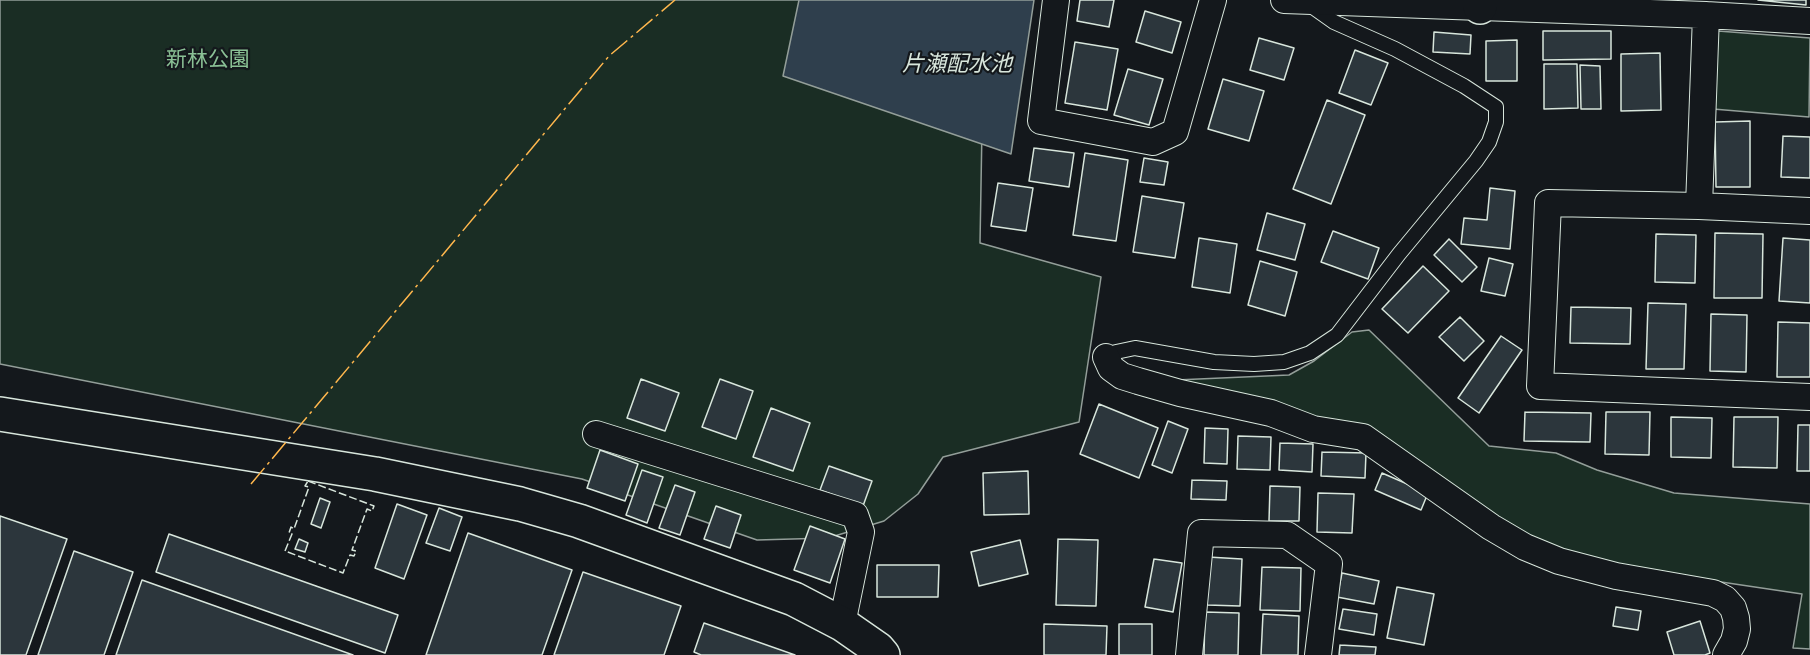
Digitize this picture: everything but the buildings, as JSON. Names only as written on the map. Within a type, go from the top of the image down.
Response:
[{"type":"street","points":[[1056,0],[1041,121],[1153,142],[1175,132],[1213,0]]},
{"type":"street","points":[[1284,0],[1665,7],[1706,15],[1810,21]]},
{"type":"street","points":[[1699,206],[1706,15]]},
{"type":"street","points":[[1810,211],[1548,203],[1540,386],[1810,397]]},
{"type":"street","points":[[1106,357],[1111,368],[1122,376],[1138,381],[1180,393],[1271,413],[1313,429],[1363,437],[1491,527],[1526,547],[1559,561],[1616,576],[1713,593],[1725,599],[1733,608],[1736,618],[1737,629],[1734,641],[1726,655]]},
{"type":"street","points":[[0,414],[375,474],[520,504],[579,521],[794,599],[842,624],[883,655]]},
{"type":"street","points":[[596,434],[855,515],[861,532],[842,624]]},
{"type":"street","points":[[1189,655],[1201,533],[1287,535],[1329,564],[1318,655]]},
{"type":"lane","points":[[1106,357],[1116,352],[1135,348],[1215,362],[1254,364],[1284,363],[1310,353],[1337,334],[1399,254],[1476,162],[1489,142],[1496,122],[1496,107],[1464,86],[1395,49],[1334,22],[1303,0]]},
{"type":"green space","name":"新林公園","points":[[0,0],[799,0],[796,55],[982,128],[980,243],[1101,277],[1079,422],[943,457],[918,494],[884,521],[828,538],[757,540],[582,479],[0,364]]},
{"type":"green space","points":[[1718,31],[1810,38],[1809,117],[1713,109]]},
{"type":"green space","points":[[1369,330],[1489,446],[1556,453],[1597,470],[1674,493],[1810,504],[1810,649],[1793,648],[1802,594],[1701,579],[1584,569],[1510,530],[1377,435],[1176,380],[1289,375],[1314,361],[1352,332]]},
{"type":"water","name":"片瀬配水池","points":[[799,0],[1034,0],[1011,154],[783,76]]},
{"type":"fence","points":[[308,481],[374,506],[372,511],[367,509],[352,550],[356,551],[354,556],[350,555],[343,573],[285,551],[292,534],[289,533],[291,527],[294,529],[309,487],[305,486],[308,481]]},
{"type":"power","points":[[251,484],[609,56],[675,0]]}]
